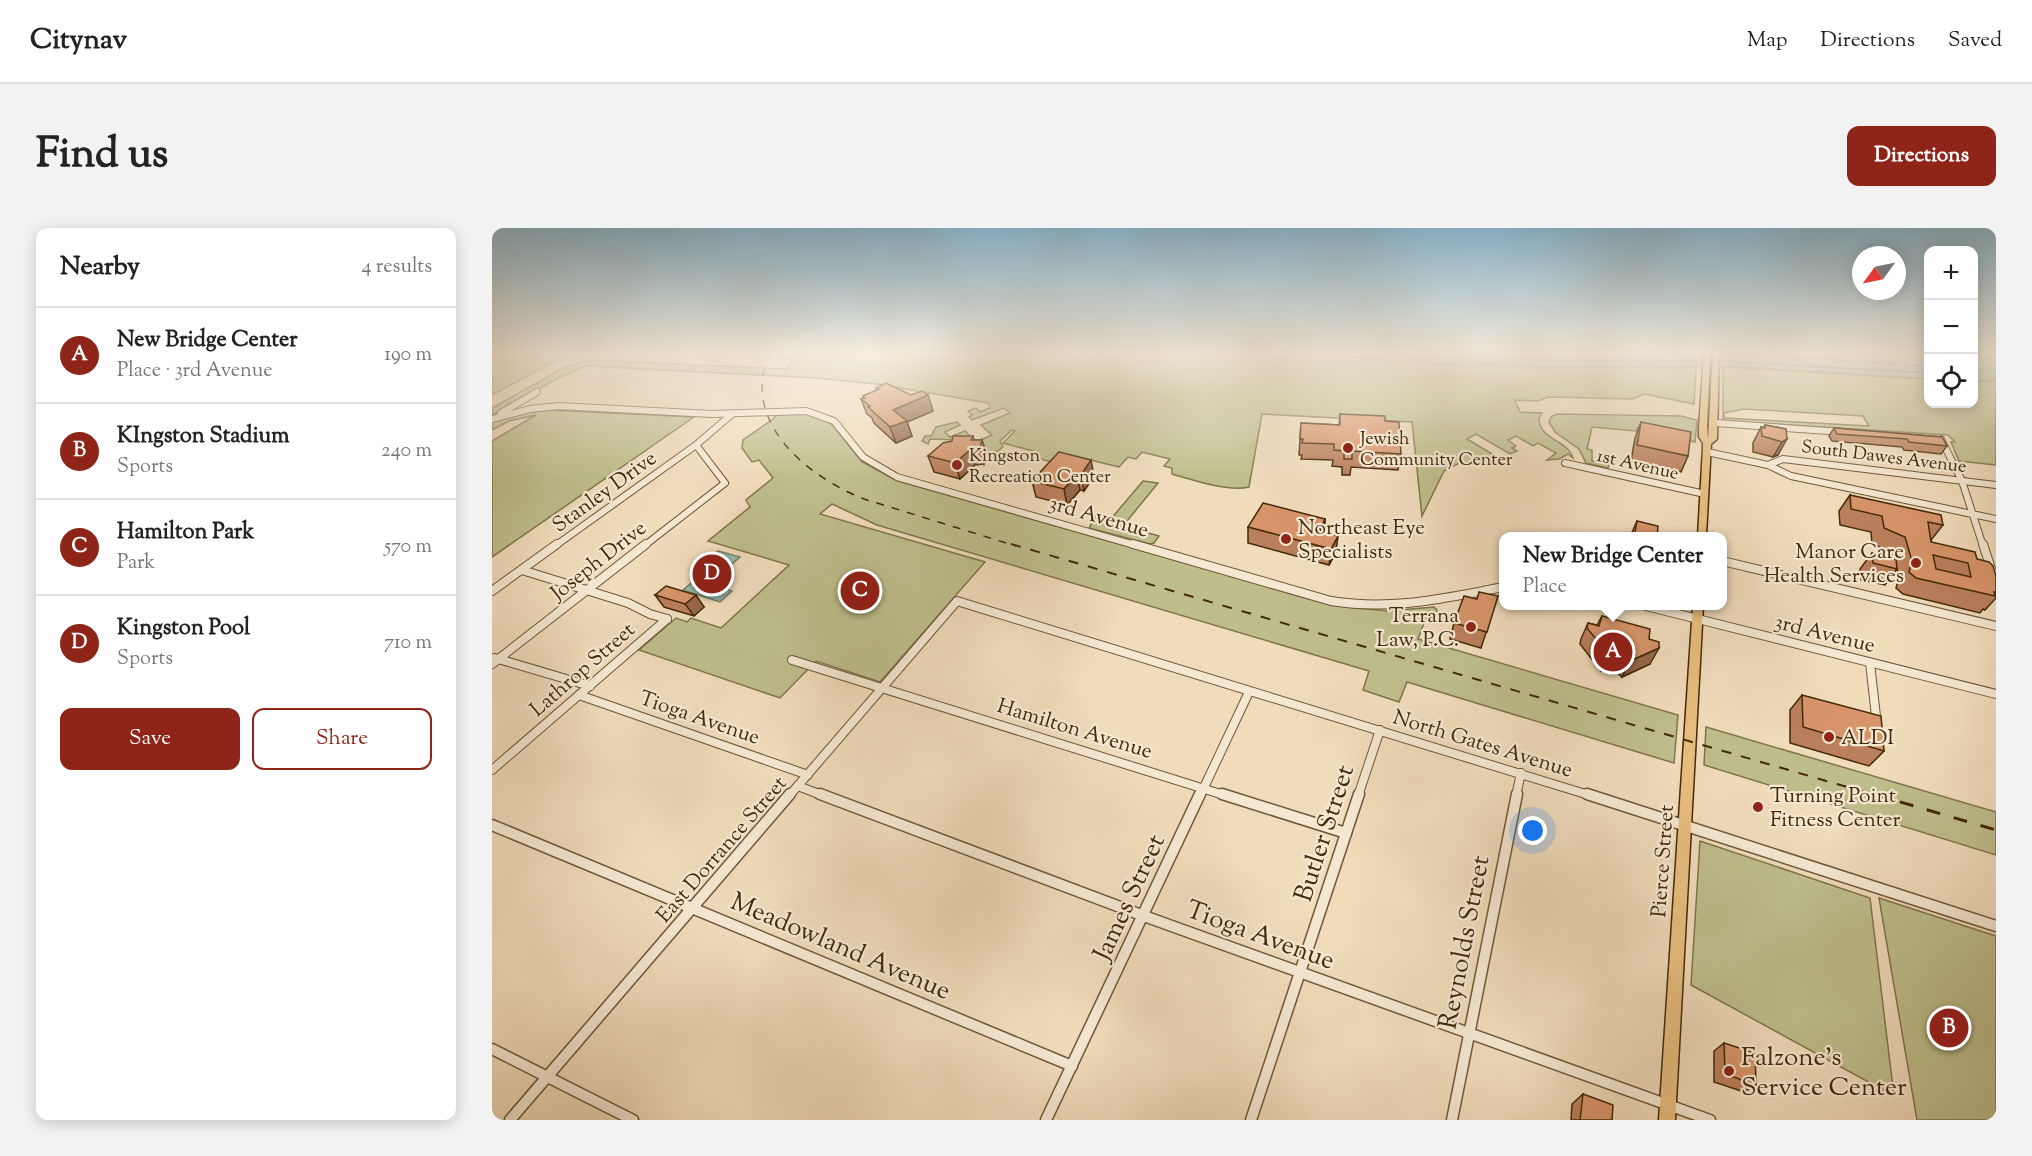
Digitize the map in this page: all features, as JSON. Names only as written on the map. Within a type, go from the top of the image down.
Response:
[{"type":"main road","points":[[1702,532],[1707,447],[1703,437],[1704,395]]},
{"type":"main road","points":[[1707,447],[1713,439],[1715,395]]},
{"type":"main road","name":"Pierce Street","points":[[1667,1113],[1697,612]]},
{"type":"street","points":[[492,418],[532,395]]},
{"type":"street","name":"3rd Avenue","points":[[492,418],[558,406],[732,414],[789,410],[815,412],[829,417],[841,427],[863,457],[897,477],[1331,601],[1362,606],[1393,607],[1499,587]]},
{"type":"street","name":"Stanley Drive","points":[[492,591],[696,445],[732,414]]},
{"type":"street","points":[[1714,420],[1848,433]]},
{"type":"street","points":[[1929,438],[1943,439],[1962,481],[1993,567],[1996,584]]},
{"type":"street","name":"Joseph Drive","points":[[494,660],[588,591],[725,483],[696,445]]},
{"type":"street","points":[[1707,447],[1768,465],[1791,476],[1996,519]]},
{"type":"street","name":"South Dawes Avenue","points":[[1768,465],[1783,459],[1996,485]]},
{"type":"street","name":"1st Avenue","points":[[1565,463],[1705,494]]},
{"type":"street","points":[[1727,562],[1996,626]]},
{"type":"street","points":[[1979,564],[1993,567]]},
{"type":"street","points":[[522,570],[588,591]]},
{"type":"street","name":"Lathrop Street","points":[[492,770],[667,619],[650,614],[628,603],[588,591]]},
{"type":"street","name":"East Dorrance Street","points":[[510,1120],[695,908],[957,601]]},
{"type":"street","name":"North Gates Avenue","points":[[957,601],[1521,773],[1996,926]]},
{"type":"street","name":"3rd Avenue","points":[[1680,610],[1697,612],[1870,663],[1996,694]]},
{"type":"street","points":[[494,660],[590,687]]},
{"type":"street","name":"Hamilton Avenue","points":[[792,660],[1346,833]]},
{"type":"street","points":[[1870,663],[1878,734]]},
{"type":"street","name":"James Street","points":[[1046,1120],[1250,692]]},
{"type":"street","name":"Tioga Avenue","points":[[579,695],[808,774]]},
{"type":"street","name":"Butler Street","points":[[1251,1120],[1380,730]]},
{"type":"street","name":"Reynolds Street","points":[[1452,1120],[1521,773]]},
{"type":"street","name":"Tioga Avenue","points":[[798,786],[1144,916],[1468,1032],[1667,1113],[1710,1120]]},
{"type":"street","name":"Meadowland Avenue","points":[[492,825],[1072,1066]]},
{"type":"street","points":[[492,1049],[633,1120]]},
{"type":"green space","points":[[516,395],[528,395],[492,415],[492,408]]},
{"type":"green space","points":[[939,395],[1643,395],[1633,399],[1548,397],[1538,401],[1515,400],[1520,412],[1542,413],[1539,419],[1544,431],[1566,447],[1573,458],[1568,454],[1559,459],[1547,460],[1556,453],[1538,443],[1533,446],[1516,436],[1508,440],[1516,446],[1512,448],[1517,451],[1510,454],[1476,434],[1467,439],[1499,458],[1480,457],[1467,463],[1463,461],[1444,471],[1422,516],[1412,422],[1262,414],[1249,487],[1241,488],[1211,485],[1172,474],[1172,468],[1164,466],[1170,459],[1142,452],[1136,459],[1128,457],[1119,467],[1090,460],[1059,464],[1033,457],[1037,452],[1003,443],[1015,431],[1012,430],[1000,441],[1003,447],[991,454],[977,455],[962,440],[930,439],[928,444],[922,441],[925,436],[931,436],[936,427],[957,422],[960,425],[945,432],[950,437],[965,431],[976,442],[992,435],[981,425],[1010,413],[1004,408],[972,420],[969,417],[972,415],[968,411],[976,408],[980,412],[990,408],[988,403]]},
{"type":"green space","points":[[1647,395],[1695,395],[1694,404]]},
{"type":"green space","points":[[1723,395],[1924,395],[1924,408],[1978,408],[1978,395],[1996,395],[1996,465],[1959,461],[1951,442],[1955,442],[1948,435],[1726,421],[1723,420]],"holes":[[[1744,409],[1863,416],[1869,426],[1724,418],[1724,413]]]},
{"type":"green space","points":[[546,410],[694,417],[492,557],[492,441],[536,415],[509,421],[492,430],[492,422],[516,414]]},
{"type":"green space","points":[[774,413],[808,414],[828,421],[862,462],[898,481],[1333,605],[1387,611],[1434,607],[1437,610],[1435,617],[1427,615],[1418,639],[1678,715],[1674,763],[1407,682],[1399,702],[1363,690],[1369,671],[877,525],[832,504],[820,514],[985,562],[880,682],[816,661],[780,698],[639,650],[676,618],[687,622],[691,618],[721,628],[789,565],[708,541],[750,507],[746,500],[773,478],[759,460],[752,462],[742,448],[743,440],[773,419],[776,415]]},
{"type":"green space","points":[[1556,414],[1681,416],[1697,420],[1695,442],[1637,428],[1636,431],[1592,427],[1587,449],[1592,450],[1592,461],[1609,465],[1608,468],[1586,463],[1579,449],[1555,432],[1549,422]]},
{"type":"green space","points":[[1143,481],[1158,483],[1123,526],[1159,536],[1154,543],[1150,544],[1089,528],[1096,516],[1110,520]]},
{"type":"green space","points":[[1706,727],[1996,812],[1996,855],[1704,765]]},
{"type":"green space","points":[[1700,841],[1870,898],[1894,1096],[1691,985]]},
{"type":"green space","points":[[1879,898],[1996,936],[1996,1120],[1917,1120]]},
{"type":"water","points":[[718,551],[740,557],[709,584],[732,591],[720,602],[683,590],[714,564],[706,561]]},
{"type":"building","points":[[928,395],[893,410],[907,421],[890,427],[861,399],[865,398],[863,396]]},
{"type":"building","points":[[1340,414],[1385,416],[1385,421],[1399,422],[1401,454],[1352,451],[1352,459],[1344,459],[1344,451],[1334,450],[1334,444],[1302,443],[1301,423],[1340,425]]},
{"type":"building","points":[[1641,422],[1691,432],[1688,456],[1637,445]]},
{"type":"building","points":[[1765,425],[1786,429],[1787,439],[1782,442],[1762,436],[1761,427],[1765,428]]},
{"type":"building","points":[[1834,428],[1942,437],[1947,446],[1909,442],[1907,439],[1837,434]]},
{"type":"building","points":[[953,436],[973,436],[971,440],[982,440],[980,448],[971,449],[955,463],[928,456],[943,443],[952,441]]},
{"type":"building","points":[[1059,452],[1091,460],[1081,475],[1077,474],[1064,489],[1032,481]]},
{"type":"building","points":[[1850,495],[1941,515],[1943,525],[1928,522],[1931,542],[1975,552],[1977,559],[1989,562],[1996,576],[1995,596],[1916,578],[1909,572],[1912,561],[1905,537],[1884,528],[1882,516],[1851,509]],"holes":[[[1933,555],[1968,563],[1971,577],[1936,569]]]},
{"type":"building","points":[[1263,503],[1325,519],[1319,531],[1338,536],[1331,549],[1248,527]]},
{"type":"building","points":[[1637,521],[1658,526],[1657,532],[1635,532]]},
{"type":"building","points":[[1872,553],[1896,559],[1897,569],[1873,563]]},
{"type":"building","points":[[666,586],[696,595],[685,604],[655,595]]},
{"type":"building","points":[[1479,592],[1498,596],[1487,632],[1454,623],[1464,596],[1477,599]]},
{"type":"building","points":[[1602,616],[1650,629],[1649,639],[1659,642],[1659,648],[1630,661],[1620,652],[1609,655],[1587,628],[1588,623],[1599,626]]},
{"type":"building","points":[[1802,695],[1881,716],[1884,751],[1803,727]]},
{"type":"building","points":[[1724,1043],[1755,1053],[1756,1085],[1725,1074]]},
{"type":"building","points":[[1583,1094],[1613,1105],[1612,1120],[1580,1120]]},
{"type":"railway","points":[[763,395],[768,417],[778,436],[792,452],[827,480],[864,499],[1016,546]]},
{"type":"railway","points":[[1011,544],[1878,796]]},
{"type":"railway","points":[[1873,794],[1996,830]]},
{"type":"place","name":"Jewish Community Center","points":[[1348,448]]},
{"type":"place","name":"Kingston Recreation Center","points":[[957,465]]},
{"type":"place","name":"Northeast Eye Specialists","points":[[1286,539]]},
{"type":"place","name":"Manor Care Health Services","points":[[1916,563]]},
{"type":"place","name":"Kingston Pool","points":[[712,574]]},
{"type":"place","name":"Hamilton Park","points":[[860,591]]},
{"type":"place","name":"Terrana Law, P.C.","points":[[1471,627]]},
{"type":"place","name":"New Bridge Center","points":[[1613,652]]},
{"type":"place","name":"ALDI","points":[[1829,737]]},
{"type":"place","name":"Turning Point Fitness Center","points":[[1758,807]]},
{"type":"place","name":"KIngston Stadium","points":[[1949,1028]]},
{"type":"place","name":"Falzone's Service Center","points":[[1729,1071]]}]
